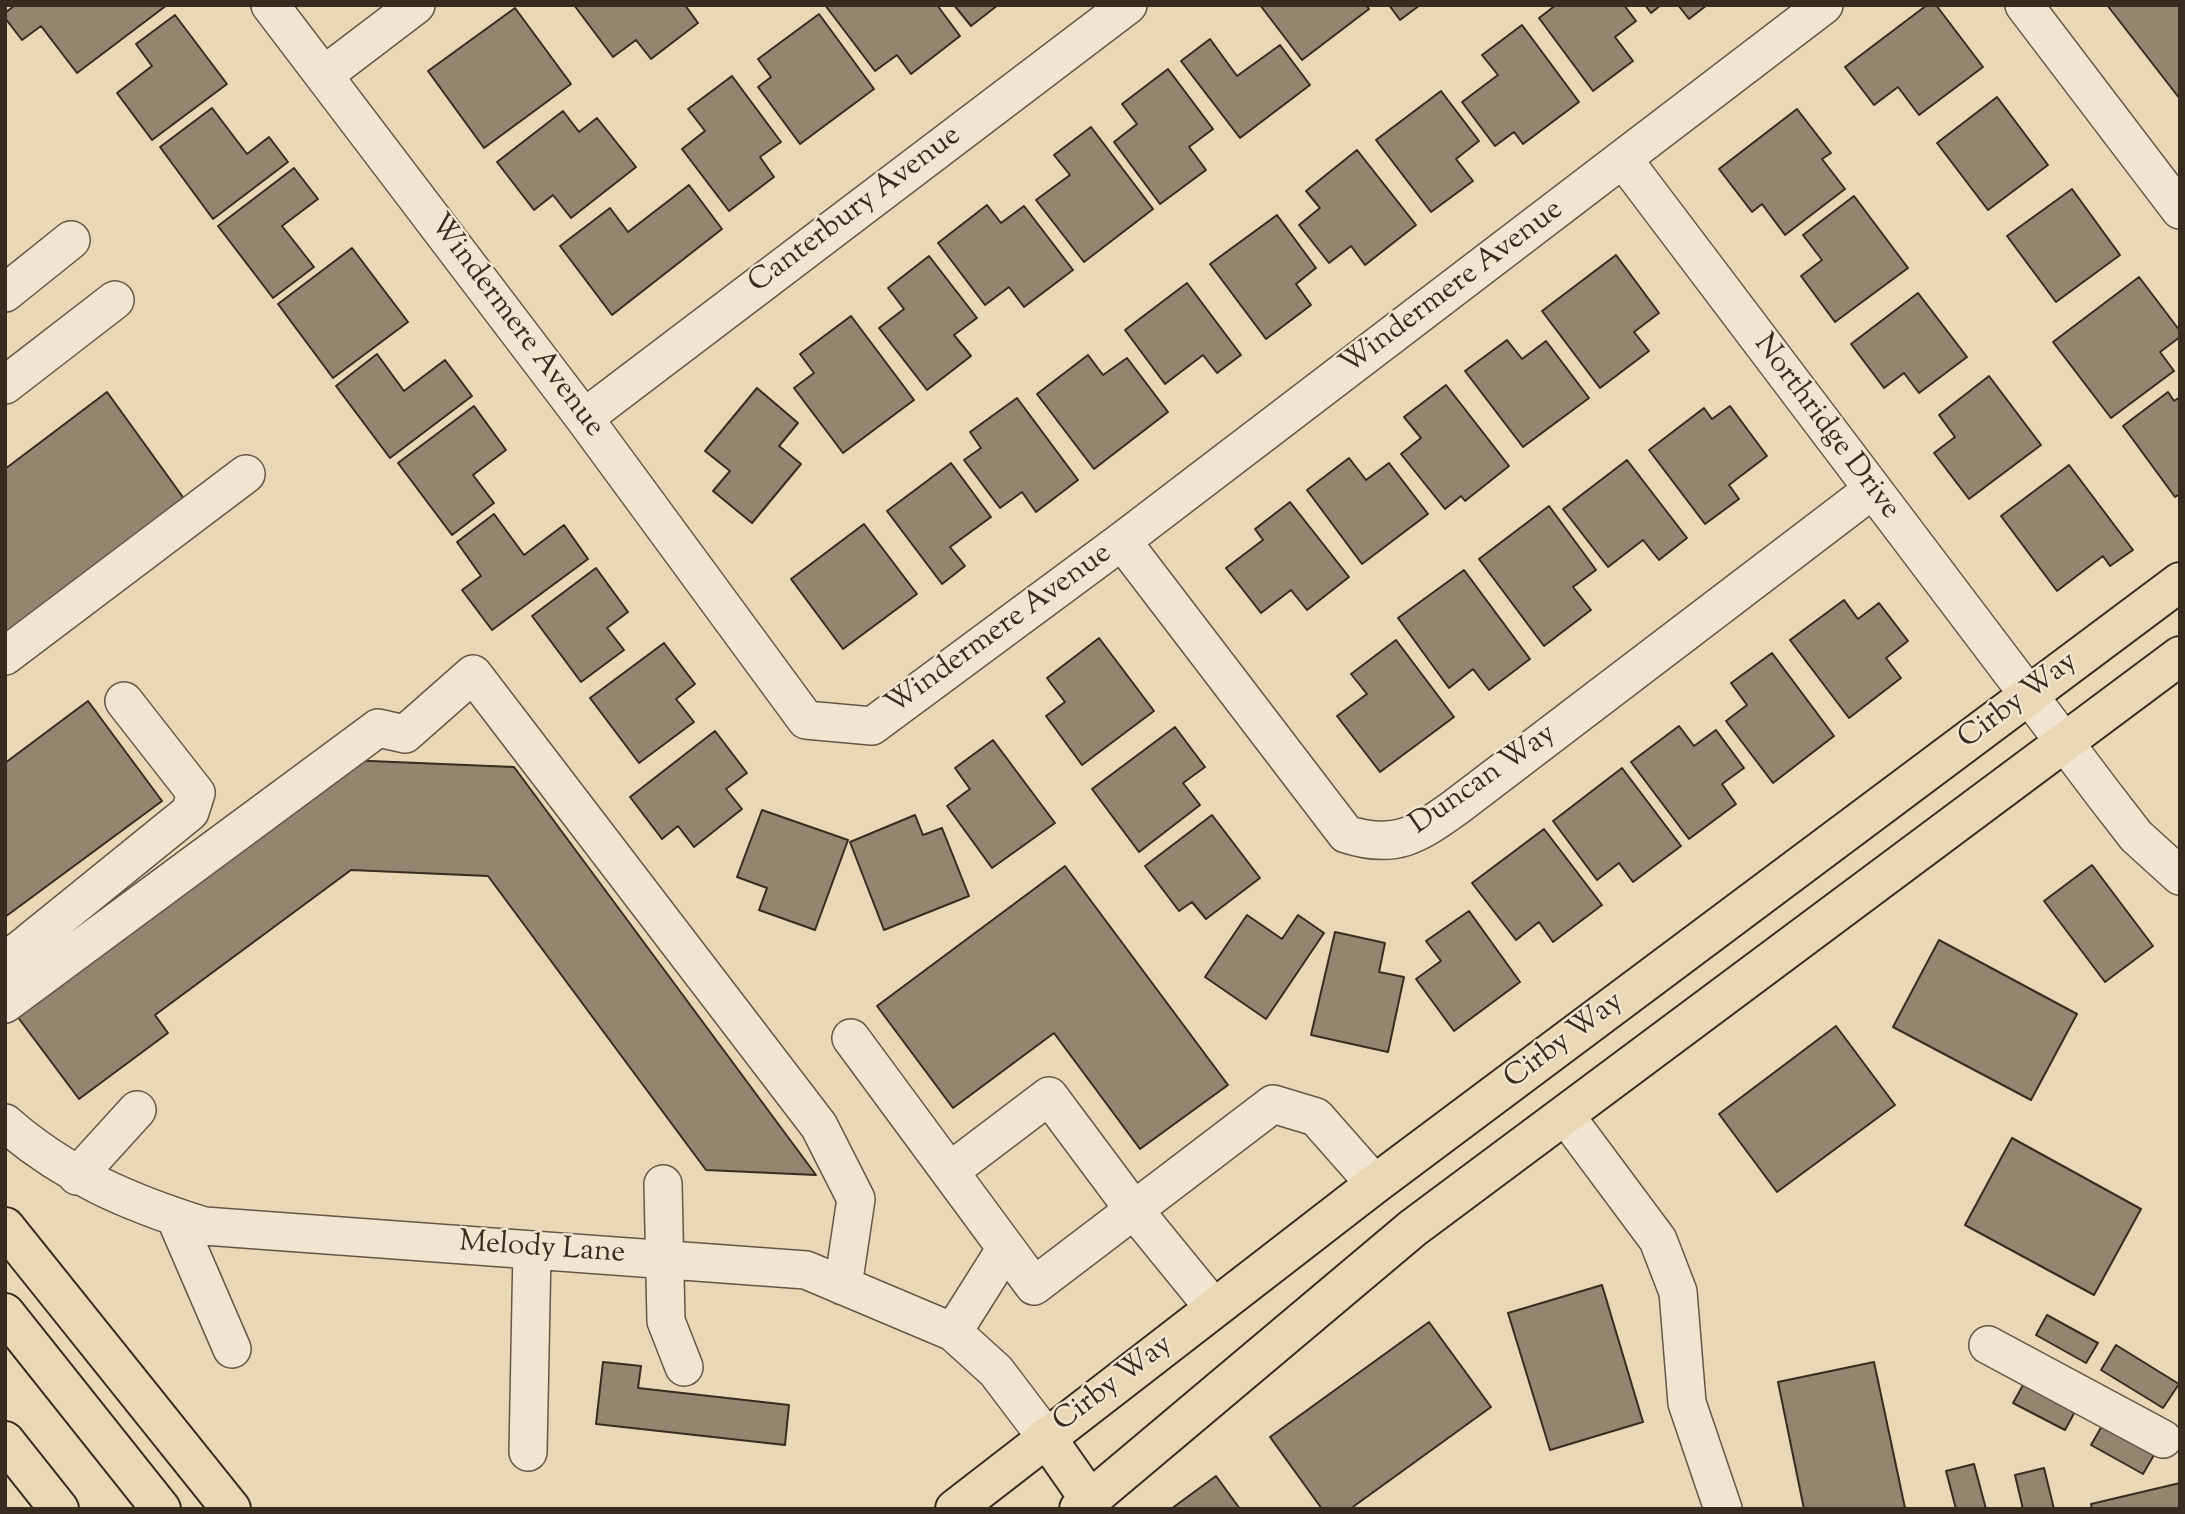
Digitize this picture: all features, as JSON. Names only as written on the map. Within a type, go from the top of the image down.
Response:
[{"type":"main road","name":"Cirby Way","points":[[955,1509],[1375,1184],[2180,582]]},
{"type":"main road","name":"Cirby Way","points":[[1084,1504],[1413,1228],[2180,656]]},
{"type":"main road","points":[[1530,1068],[1565,1115]]},
{"type":"main road","points":[[5,1227],[231,1509]]},
{"type":"main road","points":[[5,1313],[160,1509]]},
{"type":"main road","points":[[1046,1437],[1084,1504]]},
{"type":"main road","points":[[5,1441],[59,1509]]},
{"type":"street","name":"Windermere Avenue","points":[[270,5],[584,418],[806,720],[872,726],[1122,541],[1824,5]]},
{"type":"street","points":[[324,75],[416,5]]},
{"type":"street","name":"Canterbury Avenue","points":[[584,418],[1128,5]]},
{"type":"street","points":[[2024,5],[2180,210]]},
{"type":"street","name":"Northridge Drive","points":[[1623,159],[2136,836],[2180,876]]},
{"type":"street","points":[[5,293],[71,240]]},
{"type":"street","points":[[5,385],[115,300]]},
{"type":"street","points":[[5,656],[246,474]]},
{"type":"street","name":"Duncan Way","points":[[1122,541],[1346,834],[1370,842],[1400,841],[1456,807],[1872,490]]},
{"type":"street","points":[[5,1004],[378,728],[405,734],[473,674],[819,1126],[856,1199],[844,1286]]},
{"type":"street","points":[[5,962],[190,811],[196,793],[124,701]]},
{"type":"street","points":[[851,1038],[1034,1286],[1273,1104],[1316,1117],[1375,1184]]},
{"type":"street","points":[[950,1171],[1049,1096],[1134,1210],[1214,1308]]},
{"type":"street","points":[[77,1176],[137,1110]]},
{"type":"street","points":[[1565,1115],[1658,1240],[1678,1292],[1687,1403],[1723,1509]]},
{"type":"street","name":"Melody Lane","points":[[5,1123],[31,1146],[77,1176],[137,1205],[204,1226],[806,1270],[953,1332],[996,1371],[1046,1437]]},
{"type":"street","points":[[663,1184],[666,1321],[684,1367]]},
{"type":"street","points":[[175,1217],[232,1349]]},
{"type":"street","points":[[953,1332],[1006,1248]]},
{"type":"street","points":[[528,1452],[532,1250]]},
{"type":"street","points":[[1988,1345],[2163,1439]]},
{"type":"building","points":[[15,5],[167,5],[77,73],[41,26],[22,40],[5,18],[5,13]]},
{"type":"building","points":[[574,5],[685,5],[698,23],[651,59],[636,40],[613,57]]},
{"type":"building","points":[[825,5],[937,5],[960,36],[911,74],[897,55],[875,71]]},
{"type":"building","points":[[954,5],[998,5],[971,26]]},
{"type":"building","points":[[1260,5],[1366,5],[1369,9],[1302,60]]},
{"type":"building","points":[[1389,5],[1420,5],[1400,20]]},
{"type":"building","points":[[1556,5],[1624,5],[1636,21],[1615,37],[1633,61],[1593,91],[1539,18]]},
{"type":"building","points":[[1645,5],[1661,5],[1651,13]]},
{"type":"building","points":[[1678,5],[1707,5],[1689,19]]},
{"type":"building","points":[[1927,5],[1936,5],[1983,67],[1919,115],[1898,87],[1874,105],[1845,67]]},
{"type":"building","points":[[2107,5],[2180,5],[2180,99]]},
{"type":"building","points":[[515,8],[571,84],[484,148],[428,71]]},
{"type":"building","points":[[819,14],[874,89],[800,144],[758,87],[771,77],[758,59]]},
{"type":"building","points":[[175,15],[227,84],[152,140],[117,93],[152,66],[136,44]]},
{"type":"building","points":[[1522,25],[1579,102],[1523,144],[1514,132],[1495,146],[1462,102],[1498,75],[1482,55]]},
{"type":"building","points":[[1210,39],[1237,76],[1280,45],[1310,85],[1240,138],[1181,61]]},
{"type":"building","points":[[1168,69],[1213,129],[1189,147],[1206,170],[1160,204],[1114,142],[1137,124],[1122,104]]},
{"type":"building","points":[[732,76],[781,142],[760,157],[774,177],[729,211],[682,149],[705,131],[688,109]]},
{"type":"building","points":[[1441,91],[1479,141],[1456,159],[1473,181],[1431,212],[1376,140]]},
{"type":"building","points":[[1997,97],[2048,165],[1988,210],[1937,143]]},
{"type":"building","points":[[212,108],[247,154],[269,137],[288,162],[213,219],[160,147]]},
{"type":"building","points":[[1797,109],[1831,153],[1822,159],[1845,189],[1785,235],[1762,204],[1752,212],[1719,169]]},
{"type":"building","points":[[563,111],[579,132],[597,118],[636,167],[571,218],[553,195],[534,210],[497,162]]},
{"type":"building","points":[[1091,127],[1153,209],[1084,262],[1036,200],[1070,175],[1054,155]]},
{"type":"building","points":[[1357,150],[1416,225],[1365,265],[1351,246],[1329,263],[1299,225],[1320,208],[1306,191]]},
{"type":"building","points":[[294,168],[318,199],[282,226],[314,267],[273,298],[218,226]]},
{"type":"building","points":[[689,185],[722,229],[612,315],[560,246],[610,208],[628,232]]},
{"type":"building","points":[[2072,189],[2120,255],[2056,302],[2007,236]]},
{"type":"building","points":[[1854,196],[1908,268],[1835,322],[1801,276],[1822,260],[1803,235]]},
{"type":"building","points":[[987,205],[1001,223],[1024,206],[1073,270],[1024,307],[1009,287],[985,305],[938,243]]},
{"type":"building","points":[[1277,215],[1316,268],[1296,284],[1311,305],[1266,339],[1210,264]]},
{"type":"building","points":[[352,248],[408,322],[333,378],[278,304]]},
{"type":"building","points":[[1616,255],[1659,313],[1634,332],[1649,351],[1600,388],[1542,311]]},
{"type":"building","points":[[929,256],[977,318],[954,335],[971,356],[927,390],[879,328],[904,309],[888,288]]},
{"type":"building","points":[[2139,277],[2180,331],[2180,337],[2160,352],[2174,371],[2111,418],[2053,342]]},
{"type":"building","points":[[1187,283],[1241,355],[1217,373],[1203,355],[1165,384],[1125,330]]},
{"type":"building","points":[[1918,293],[1967,357],[1919,393],[1904,373],[1884,388],[1851,344]]},
{"type":"building","points":[[851,316],[914,400],[843,453],[794,388],[814,373],[800,354]]},
{"type":"building","points":[[1507,340],[1522,359],[1546,341],[1589,398],[1523,447],[1465,371]]},
{"type":"building","points":[[377,354],[404,391],[445,360],[472,396],[390,458],[336,386]]},
{"type":"building","points":[[1088,355],[1103,375],[1127,358],[1168,412],[1094,469],[1037,394]]},
{"type":"building","points":[[1989,376],[2041,445],[1969,499],[1934,453],[1955,437],[1939,415]]},
{"type":"building","points":[[1446,385],[1509,466],[1465,501],[1461,496],[1445,509],[1401,454],[1421,438],[1404,417]]},
{"type":"building","points":[[757,388],[798,423],[779,446],[801,464],[752,523],[713,491],[730,471],[705,451]]},
{"type":"building","points":[[107,392],[185,500],[5,637],[5,469]]},
{"type":"building","points":[[2168,392],[2174,401],[2180,397],[2180,494],[2175,497],[2123,426]]},
{"type":"building","points":[[1017,398],[1078,480],[1036,512],[1022,492],[1000,508],[964,460],[981,448],[970,432]]},
{"type":"building","points":[[474,406],[506,450],[473,475],[494,503],[452,535],[398,463]]},
{"type":"building","points":[[1730,406],[1767,456],[1729,485],[1739,499],[1705,524],[1649,450],[1704,408],[1712,419]]},
{"type":"building","points":[[1349,458],[1366,480],[1389,463],[1428,514],[1362,564],[1307,490]]},
{"type":"building","points":[[1627,460],[1687,538],[1659,560],[1643,540],[1608,567],[1563,509]]},
{"type":"building","points":[[951,463],[991,517],[950,547],[965,566],[942,584],[887,511]]},
{"type":"building","points":[[2069,465],[2133,550],[2110,566],[2103,556],[2057,591],[2001,516]]},
{"type":"building","points":[[1290,502],[1349,577],[1307,610],[1291,590],[1261,613],[1226,568],[1263,540],[1255,529]]},
{"type":"building","points":[[1549,506],[1596,570],[1573,587],[1591,610],[1544,646],[1479,559]]},
{"type":"building","points":[[494,514],[524,555],[564,525],[588,559],[492,630],[462,590],[481,576],[457,542]]},
{"type":"building","points":[[864,524],[917,594],[843,649],[791,579]]},
{"type":"building","points":[[596,568],[628,612],[607,628],[624,650],[581,682],[532,616]]},
{"type":"building","points":[[1464,570],[1530,659],[1489,690],[1473,669],[1449,688],[1398,618]]},
{"type":"building","points":[[1844,600],[1858,619],[1879,603],[1908,641],[1886,658],[1901,678],[1849,718],[1790,640]]},
{"type":"building","points":[[1099,638],[1154,711],[1082,765],[1046,716],[1065,702],[1047,678]]},
{"type":"building","points":[[1396,640],[1454,717],[1380,772],[1337,716],[1367,694],[1351,674]]},
{"type":"building","points":[[664,643],[695,684],[676,699],[694,722],[639,763],[590,698]]},
{"type":"building","points":[[1772,653],[1834,736],[1773,783],[1726,721],[1747,705],[1731,683]]},
{"type":"building","points":[[88,701],[162,801],[5,917],[5,763]]},
{"type":"building","points":[[1679,726],[1694,746],[1716,730],[1744,768],[1722,784],[1736,804],[1689,839],[1631,762]]},
{"type":"building","points":[[1175,727],[1205,767],[1183,783],[1200,805],[1139,852],[1092,789]]},
{"type":"building","points":[[715,731],[747,773],[726,789],[742,809],[694,847],[678,826],[662,839],[630,797]]},
{"type":"building","points":[[993,740],[1055,823],[992,868],[947,806],[970,789],[955,768]]},
{"type":"building","points":[[346,760],[514,767],[816,1175],[706,1170],[488,876],[351,870],[155,1015],[168,1033],[79,1099],[11,1008]]},
{"type":"building","points":[[1622,768],[1681,846],[1633,882],[1619,863],[1597,880],[1553,821]]},
{"type":"building","points":[[762,810],[848,840],[815,930],[759,910],[767,888],[737,877]]},
{"type":"building","points":[[915,815],[923,835],[942,828],[969,896],[884,930],[850,842]]},
{"type":"building","points":[[1212,815],[1260,878],[1206,919],[1192,902],[1179,911],[1145,866]]},
{"type":"building","points":[[1544,829],[1602,905],[1553,942],[1539,922],[1516,940],[1472,883]]},
{"type":"building","points":[[2092,865],[2153,946],[2105,982],[2044,901]]},
{"type":"building","points":[[1065,866],[1228,1085],[1140,1149],[1054,1033],[953,1108],[877,1006]]},
{"type":"building","points":[[1469,911],[1520,982],[1454,1031],[1416,979],[1441,961],[1426,941]]},
{"type":"building","points":[[1247,915],[1282,939],[1298,915],[1324,933],[1266,1019],[1205,977]]},
{"type":"building","points":[[1335,932],[1385,943],[1379,972],[1404,977],[1388,1052],[1311,1035]]},
{"type":"building","points":[[1939,940],[2077,1014],[2031,1100],[1893,1027]]},
{"type":"building","points":[[1836,1026],[1895,1105],[1777,1192],[1719,1114]]},
{"type":"building","points":[[2012,1138],[2141,1209],[2094,1295],[1965,1225]]},
{"type":"building","points":[[1602,1285],[1643,1422],[1550,1450],[1508,1313]]},
{"type":"building","points":[[2047,1315],[2098,1343],[2086,1363],[2036,1335]]},
{"type":"building","points":[[1429,1322],[1491,1407],[1350,1509],[1322,1509],[1270,1437]]},
{"type":"building","points":[[2116,1345],[2179,1384],[2163,1408],[2101,1370]]},
{"type":"building","points":[[603,1362],[641,1366],[638,1388],[789,1405],[785,1445],[596,1424]]},
{"type":"building","points":[[1874,1362],[1905,1508],[1804,1509],[1778,1382]]},
{"type":"building","points":[[2027,1378],[2078,1406],[2065,1430],[2013,1403]]},
{"type":"building","points":[[2106,1419],[2158,1448],[2143,1474],[2091,1445]]},
{"type":"building","points":[[1974,1464],[1986,1509],[1956,1509],[1946,1471]]},
{"type":"building","points":[[2044,1468],[2054,1509],[2023,1509],[2015,1475]]},
{"type":"building","points":[[1216,1476],[1240,1509],[1171,1509]]},
{"type":"building","points":[[2180,1483],[2180,1509],[2092,1509],[2091,1504]]}]
